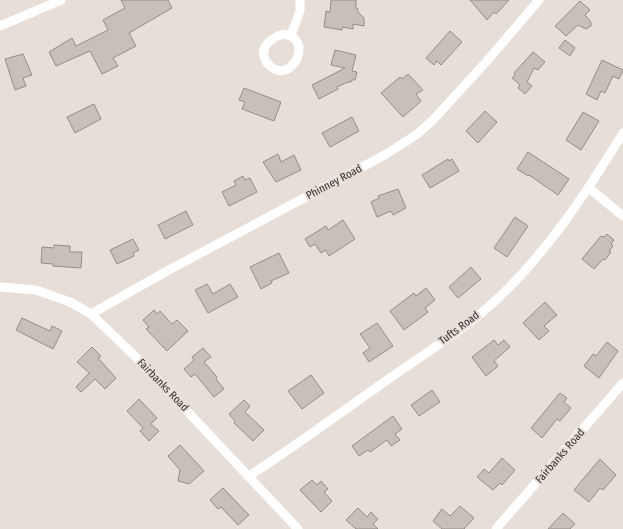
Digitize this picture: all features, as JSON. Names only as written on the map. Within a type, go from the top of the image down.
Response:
[{"type":"street","points":[[0,26],[61,0]]},
{"type":"street","points":[[291,35],[300,11],[300,0]]},
{"type":"street","name":"Phinney Road","points":[[91,314],[167,270],[383,156],[416,135],[432,121],[487,61],[539,0]]},
{"type":"street","name":"Tufts Road","points":[[249,476],[450,335],[494,302],[519,277],[561,227],[589,188],[623,134]]},
{"type":"street","points":[[589,188],[623,216]]},
{"type":"street","name":"Fairbanks Road","points":[[0,287],[36,290],[70,302],[91,314],[136,357],[298,529]]},
{"type":"street","name":"Fairbanks Road","points":[[496,529],[623,383]]},
{"type":"building","points":[[121,0],[168,0],[172,8],[129,33],[136,46],[113,58],[118,66],[102,74],[90,51],[56,66],[49,52],[72,38],[76,46],[108,30],[103,20],[125,8]]},
{"type":"building","points":[[331,0],[356,0],[356,8],[364,18],[364,26],[353,24],[353,29],[342,27],[342,30],[324,27],[326,11],[330,12]]},
{"type":"building","points":[[470,0],[509,0],[496,14],[494,12],[487,20]]},
{"type":"building","points":[[580,1],[590,10],[585,15],[591,22],[591,26],[586,29],[578,25],[566,36],[555,26]]},
{"type":"building","points":[[450,31],[462,42],[441,65],[437,61],[434,65],[426,58]]},
{"type":"building","points":[[565,40],[575,48],[570,56],[559,48]]},
{"type":"building","points":[[335,50],[356,55],[352,71],[357,72],[355,80],[351,80],[351,82],[337,87],[338,89],[319,99],[312,85],[345,68],[331,65]]},
{"type":"building","points":[[533,52],[545,62],[538,70],[534,68],[527,82],[532,86],[525,94],[518,88],[520,85],[512,78],[515,75],[514,73]]},
{"type":"building","points":[[23,54],[32,75],[23,78],[26,86],[15,90],[5,59]]},
{"type":"building","points":[[602,60],[623,70],[619,79],[613,76],[605,93],[601,91],[597,100],[586,94]]},
{"type":"building","points":[[408,74],[423,90],[416,94],[421,101],[403,117],[381,93],[400,77],[402,79]]},
{"type":"building","points":[[244,88],[281,102],[274,121],[242,109],[245,102],[239,100]]},
{"type":"building","points":[[94,104],[101,119],[75,133],[67,117]]},
{"type":"building","points":[[485,111],[497,122],[478,143],[466,131]]},
{"type":"building","points":[[583,112],[599,121],[581,150],[566,140]]},
{"type":"building","points":[[352,117],[359,131],[330,147],[322,133]]},
{"type":"building","points":[[528,152],[569,179],[558,195],[529,175],[528,176],[517,169]]},
{"type":"building","points":[[278,154],[281,162],[294,155],[301,170],[276,182],[263,162]]},
{"type":"building","points":[[448,159],[449,161],[452,159],[459,171],[430,188],[422,175]]},
{"type":"building","points":[[243,176],[245,180],[250,178],[257,192],[229,206],[222,192],[236,185],[234,181]]},
{"type":"building","points":[[398,189],[406,208],[393,215],[391,211],[377,217],[371,202],[379,198],[378,196]]},
{"type":"building","points":[[186,211],[193,225],[165,239],[158,225]]},
{"type":"building","points":[[515,217],[528,226],[507,257],[494,248]]},
{"type":"building","points":[[343,220],[355,239],[329,256],[326,250],[321,253],[315,244],[310,247],[305,239],[326,226],[328,230]]},
{"type":"building","points":[[607,234],[614,240],[611,244],[613,246],[609,251],[611,252],[605,260],[603,259],[594,269],[582,259],[601,236],[604,237]]},
{"type":"building","points":[[133,239],[139,250],[133,253],[134,256],[117,264],[110,250]]},
{"type":"building","points":[[54,245],[70,246],[70,252],[82,252],[81,268],[53,266],[53,264],[41,263],[42,247],[54,248]]},
{"type":"building","points":[[279,253],[289,273],[271,281],[272,283],[261,289],[250,267]]},
{"type":"building","points":[[471,267],[481,279],[458,298],[449,287]]},
{"type":"building","points":[[207,284],[213,294],[230,284],[238,297],[208,313],[195,290]]},
{"type":"building","points":[[426,288],[435,300],[425,308],[428,312],[404,330],[390,311],[414,293],[416,296]]},
{"type":"building","points":[[545,302],[557,315],[544,326],[549,331],[539,340],[523,323]]},
{"type":"building","points":[[154,310],[157,314],[160,311],[172,324],[177,320],[188,331],[167,351],[146,329],[149,327],[143,320]]},
{"type":"building","points":[[22,318],[50,331],[52,326],[62,331],[53,349],[16,330]]},
{"type":"building","points":[[377,323],[393,346],[369,362],[363,353],[370,348],[360,334]]},
{"type":"building","points":[[494,340],[498,345],[504,340],[510,347],[494,361],[498,366],[486,376],[472,357]]},
{"type":"building","points":[[607,342],[618,351],[599,378],[584,366],[593,354],[596,356]]},
{"type":"building","points":[[92,347],[101,356],[98,358],[116,378],[105,389],[95,379],[81,392],[76,387],[89,373],[77,362]]},
{"type":"building","points":[[203,348],[211,357],[204,362],[217,377],[216,379],[224,389],[214,397],[195,374],[191,377],[184,369],[194,360],[192,357]]},
{"type":"building","points":[[311,375],[324,393],[302,409],[288,391]]},
{"type":"building","points":[[432,390],[440,402],[419,416],[411,405]]},
{"type":"building","points":[[560,393],[567,398],[564,402],[571,408],[560,421],[557,419],[542,438],[531,428]]},
{"type":"building","points":[[139,399],[157,418],[151,424],[159,431],[149,441],[140,431],[143,428],[127,411]]},
{"type":"building","points":[[244,400],[250,406],[245,412],[264,430],[253,441],[234,423],[235,421],[229,414]]},
{"type":"building","points":[[393,416],[402,429],[395,434],[400,440],[391,446],[387,440],[370,452],[368,450],[359,456],[352,446]]},
{"type":"building","points":[[180,445],[204,471],[189,484],[178,481],[180,470],[168,456]]},
{"type":"building","points":[[502,458],[515,470],[502,485],[500,483],[493,490],[477,477],[484,469],[489,473]]},
{"type":"building","points":[[600,459],[616,475],[603,490],[600,488],[589,502],[574,490]]},
{"type":"building","points":[[312,480],[317,485],[321,481],[328,489],[324,492],[332,501],[321,512],[300,490]]},
{"type":"building","points":[[223,488],[249,515],[238,525],[221,507],[218,509],[210,500]]},
{"type":"building","points":[[460,506],[474,518],[464,529],[442,529],[433,521],[442,509],[450,516]]},
{"type":"building","points":[[358,508],[367,517],[371,512],[378,519],[373,524],[378,529],[356,529],[346,520]]},
{"type":"building","points":[[563,513],[575,524],[570,529],[548,529]]}]
